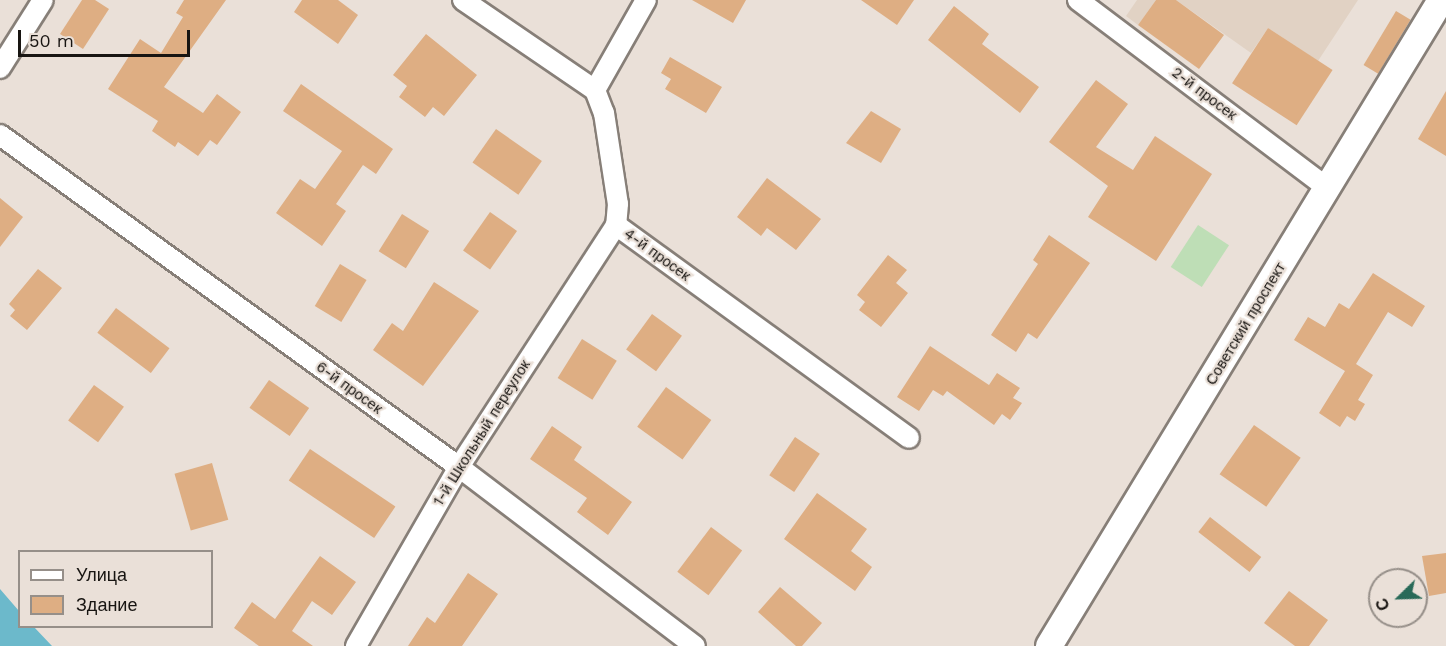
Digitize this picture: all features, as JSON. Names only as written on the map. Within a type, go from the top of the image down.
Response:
[{"type":"street","points":[[0,68],[43,0]]},
{"type":"street","points":[[463,0],[595,90],[646,0]]},
{"type":"street","name":"2-й просек","points":[[1078,0],[1329,189]]},
{"type":"street","name":"Советский проспект","points":[[1049,646],[1329,189],[1441,0]]},
{"type":"street","name":"4-й просек","points":[[595,90],[604,113],[618,204],[616,225],[909,438]]},
{"type":"street","name":"6-й просек","points":[[0,135],[459,467],[695,646]]},
{"type":"street","name":"1-й Школьный переулок","points":[[356,646],[459,467],[616,225]]},
{"type":"shaded area","points":[[1137,0],[1156,0],[1138,25],[1126,16]]},
{"type":"shaded area","points":[[1176,0],[1358,0],[1318,61],[1268,28],[1251,53]]},
{"type":"green space","points":[[1198,225],[1229,245],[1202,287],[1171,267]]},
{"type":"water","points":[[0,589],[18,610],[18,628],[35,628],[52,646],[0,646]]},
{"type":"building","points":[[82,0],[95,0],[109,9],[83,49],[60,34]]},
{"type":"building","points":[[184,0],[226,0],[164,87],[203,113],[217,94],[241,112],[217,145],[210,140],[198,156],[178,142],[175,147],[152,131],[158,121],[108,89],[140,39],[161,53],[183,17],[176,13]]},
{"type":"building","points":[[302,0],[338,0],[358,15],[338,44],[294,12]]},
{"type":"building","points":[[692,0],[746,0],[733,23]]},
{"type":"building","points":[[861,0],[914,0],[897,25]]},
{"type":"building","points":[[1156,0],[1176,0],[1224,35],[1199,69],[1138,25]]},
{"type":"building","points":[[954,6],[989,34],[982,44],[1039,87],[1020,113],[928,40]]},
{"type":"building","points":[[1396,11],[1411,20],[1378,74],[1364,65]]},
{"type":"building","points":[[1268,28],[1333,70],[1297,125],[1232,83]]},
{"type":"building","points":[[426,34],[477,75],[444,116],[433,107],[425,117],[399,97],[407,86],[393,75]]},
{"type":"building","points":[[670,57],[722,87],[706,113],[665,89],[671,79],[661,73]]},
{"type":"building","points":[[1096,80],[1128,104],[1096,147],[1133,170],[1155,136],[1212,174],[1156,261],[1088,217],[1108,186],[1049,142]]},
{"type":"building","points":[[301,84],[393,149],[376,174],[363,165],[336,204],[346,211],[322,246],[276,213],[300,179],[315,189],[342,151],[283,111]]},
{"type":"building","points":[[1446,91],[1446,156],[1418,139]]},
{"type":"building","points":[[871,111],[901,129],[881,163],[846,143]]},
{"type":"building","points":[[496,129],[542,161],[518,195],[472,163]]},
{"type":"building","points":[[767,178],[821,219],[796,250],[767,228],[761,236],[737,217]]},
{"type":"building","points":[[0,198],[23,217],[0,247]]},
{"type":"building","points":[[490,212],[517,231],[490,269],[463,251]]},
{"type":"building","points":[[402,214],[429,231],[406,268],[379,251]]},
{"type":"building","points":[[1049,235],[1090,263],[1037,339],[1028,333],[1016,352],[991,335],[1038,264],[1033,260]]},
{"type":"building","points":[[888,255],[907,270],[896,283],[908,293],[881,327],[859,310],[865,302],[857,295]]},
{"type":"building","points":[[340,264],[367,280],[341,322],[315,306]]},
{"type":"building","points":[[38,269],[62,288],[27,330],[10,316],[15,310],[9,304]]},
{"type":"building","points":[[1373,273],[1425,306],[1412,327],[1388,312],[1356,364],[1373,375],[1358,400],[1365,404],[1355,421],[1347,416],[1340,427],[1319,413],[1345,371],[1294,340],[1308,317],[1325,327],[1339,303],[1349,309]]},
{"type":"building","points":[[434,282],[479,311],[423,386],[373,350],[392,323],[403,331]]},
{"type":"building","points":[[116,308],[170,348],[151,373],[97,333]]},
{"type":"building","points":[[652,314],[682,336],[656,371],[626,350]]},
{"type":"building","points":[[582,339],[617,361],[592,400],[558,378]]},
{"type":"building","points":[[930,346],[989,385],[997,373],[1020,388],[1013,398],[1022,403],[1010,420],[1002,414],[994,425],[947,391],[943,396],[933,390],[919,411],[897,397]]},
{"type":"building","points":[[269,380],[309,408],[290,436],[249,408]]},
{"type":"building","points":[[94,385],[124,407],[98,442],[68,421]]},
{"type":"building","points":[[666,387],[711,420],[683,460],[637,427]]},
{"type":"building","points":[[1254,425],[1301,458],[1266,507],[1220,474]]},
{"type":"building","points":[[552,426],[582,447],[574,460],[632,502],[608,535],[577,512],[587,498],[530,459]]},
{"type":"building","points":[[795,437],[820,454],[794,492],[769,475]]},
{"type":"building","points":[[310,449],[395,507],[374,538],[289,481]]},
{"type":"building","points":[[212,463],[228,520],[191,530],[175,474]]},
{"type":"building","points":[[817,493],[867,529],[851,551],[872,567],[855,591],[784,539]]},
{"type":"building","points":[[1210,517],[1261,557],[1250,572],[1198,532]]},
{"type":"building","points":[[711,527],[742,550],[708,595],[677,572]]},
{"type":"building","points":[[1446,553],[1446,593],[1429,596],[1428,568],[1424,568],[1422,556]]},
{"type":"building","points":[[320,556],[356,582],[332,615],[312,601],[292,631],[313,646],[259,646],[234,628],[252,602],[275,619]]},
{"type":"building","points":[[468,573],[498,594],[462,646],[408,646],[427,617],[435,623]]},
{"type":"building","points":[[780,587],[822,623],[802,646],[796,646],[758,612]]},
{"type":"building","points":[[1289,591],[1328,620],[1309,646],[1295,646],[1264,623]]}]
